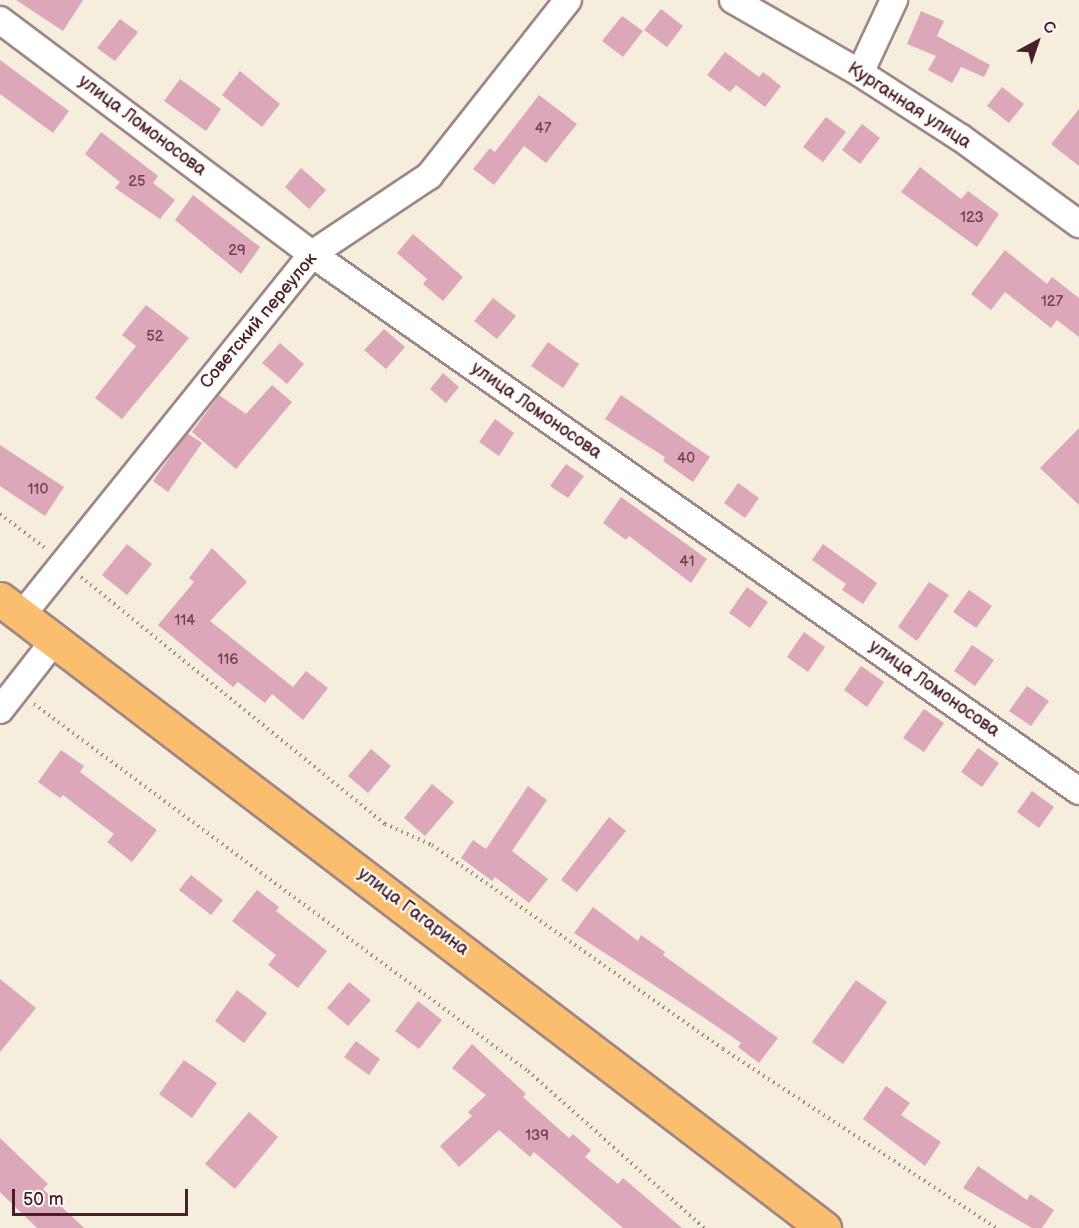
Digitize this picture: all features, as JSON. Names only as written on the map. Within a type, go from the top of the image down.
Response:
[{"type":"main road","name":"улица Гагарина","points":[[11,607],[824,1228]]},
{"type":"street","name":"Советский переулок","points":[[11,607],[63,563],[312,254],[429,176],[568,0]]},
{"type":"street","name":"Курганная улица","points":[[733,0],[860,73],[961,138],[1079,224]]},
{"type":"street","points":[[860,73],[894,0]]},
{"type":"street","name":"улица Ломоносова","points":[[0,20],[312,254],[1079,791]]},
{"type":"street","points":[[8,700],[54,641]]},
{"type":"path","points":[[0,514],[385,824],[432,845],[723,1049],[997,1228]]},
{"type":"path","points":[[8,700],[528,1071],[704,1228]]},
{"type":"building","points":[[16,0],[83,0],[63,31]]},
{"type":"building","points":[[661,9],[683,26],[667,47],[644,30]]},
{"type":"building","points":[[921,11],[944,21],[937,36],[990,65],[984,77],[961,67],[952,83],[928,70],[936,56],[907,44]]},
{"type":"building","points":[[622,16],[643,31],[623,57],[602,41]]},
{"type":"building","points":[[120,19],[138,32],[115,61],[97,48]]},
{"type":"building","points":[[725,52],[759,77],[763,72],[781,86],[765,107],[736,85],[730,92],[707,75]]},
{"type":"building","points":[[0,60],[69,111],[53,133],[0,94]]},
{"type":"building","points":[[240,71],[280,104],[262,127],[222,95]]},
{"type":"building","points":[[180,79],[221,109],[206,131],[164,101]]},
{"type":"building","points":[[1002,87],[1024,104],[1009,123],[987,106]]},
{"type":"building","points":[[539,95],[577,124],[546,163],[524,146],[494,185],[473,169],[490,148],[495,152]]},
{"type":"building","points":[[1079,109],[1079,166],[1051,144]]},
{"type":"building","points":[[826,117],[846,132],[823,162],[803,147]]},
{"type":"building","points":[[862,124],[880,138],[860,164],[842,150]]},
{"type":"building","points":[[101,132],[158,176],[153,183],[175,200],[160,219],[115,188],[120,182],[85,154]]},
{"type":"building","points":[[920,167],[961,199],[968,191],[999,214],[977,247],[901,192]]},
{"type":"building","points":[[301,168],[326,190],[309,209],[285,187]]},
{"type":"building","points":[[193,195],[260,247],[241,274],[175,220]]},
{"type":"building","points":[[413,234],[463,277],[443,301],[423,284],[427,279],[397,253]]},
{"type":"building","points":[[1005,250],[1047,284],[1052,277],[1079,298],[1079,337],[1057,320],[1051,328],[1005,292],[991,310],[971,294]]},
{"type":"building","points":[[493,298],[516,316],[497,339],[474,321]]},
{"type":"building","points":[[146,305],[189,338],[122,419],[95,398],[136,346],[122,335]]},
{"type":"building","points":[[384,329],[405,347],[386,369],[364,350]]},
{"type":"building","points":[[548,342],[579,364],[563,388],[531,366]]},
{"type":"building","points":[[280,343],[304,364],[287,384],[262,363]]},
{"type":"building","points":[[443,373],[459,387],[446,403],[430,389]]},
{"type":"building","points":[[272,385],[292,402],[236,469],[192,432],[219,395],[246,414]]},
{"type":"building","points":[[621,395],[710,457],[693,482],[663,461],[665,457],[605,419]]},
{"type":"building","points":[[495,419],[514,433],[499,456],[479,442]]},
{"type":"building","points":[[1079,428],[1079,505],[1040,468]]},
{"type":"building","points":[[187,433],[202,443],[168,492],[153,481]]},
{"type":"building","points":[[0,445],[64,487],[45,516],[0,486]]},
{"type":"building","points":[[566,464],[584,476],[568,498],[550,486]]},
{"type":"building","points":[[738,483],[759,498],[745,518],[724,503]]},
{"type":"building","points":[[621,497],[707,559],[691,583],[629,536],[626,540],[603,523]]},
{"type":"building","points":[[127,544],[152,564],[127,595],[102,575]]},
{"type":"building","points":[[823,544],[877,583],[863,604],[842,590],[846,584],[812,560]]},
{"type":"building","points":[[212,548],[247,582],[210,621],[293,687],[306,671],[328,688],[303,720],[272,694],[265,703],[238,682],[233,687],[158,625],[194,582],[189,578]]},
{"type":"building","points":[[929,582],[949,595],[917,641],[898,627]]},
{"type":"building","points":[[747,587],[768,602],[750,628],[729,613]]},
{"type":"building","points":[[969,590],[992,606],[976,628],[953,612]]},
{"type":"building","points":[[804,632],[825,647],[808,672],[787,657]]},
{"type":"building","points":[[972,645],[994,660],[975,686],[954,671]]},
{"type":"building","points":[[861,666],[884,682],[867,707],[844,690]]},
{"type":"building","points":[[1027,686],[1049,701],[1031,726],[1009,711]]},
{"type":"building","points":[[924,709],[944,723],[924,752],[903,738]]},
{"type":"building","points":[[978,748],[999,763],[982,787],[961,772]]},
{"type":"building","points":[[371,749],[391,766],[368,793],[348,776]]},
{"type":"building","points":[[61,750],[84,766],[80,772],[157,830],[132,862],[107,842],[114,834],[63,795],[60,798],[38,782]]},
{"type":"building","points":[[432,784],[454,802],[425,836],[404,818]]},
{"type":"building","points":[[528,786],[547,800],[512,851],[548,879],[529,903],[495,877],[492,881],[461,858],[473,840],[486,849]]},
{"type":"building","points":[[1032,791],[1054,807],[1039,828],[1017,812]]},
{"type":"building","points":[[609,817],[626,831],[577,892],[561,880]]},
{"type":"building","points":[[191,875],[223,900],[211,915],[179,890]]},
{"type":"building","points":[[257,890],[279,907],[276,911],[327,951],[298,988],[268,965],[276,955],[232,921]]},
{"type":"building","points":[[593,907],[638,941],[641,935],[665,952],[663,955],[778,1038],[759,1063],[738,1047],[741,1043],[574,933]]},
{"type":"building","points":[[0,979],[36,1008],[0,1052]]},
{"type":"building","points":[[856,980],[887,1002],[843,1064],[812,1042]]},
{"type":"building","points":[[349,982],[371,1000],[348,1026],[327,1008]]},
{"type":"building","points":[[237,990],[267,1013],[244,1043],[215,1021]]},
{"type":"building","points":[[418,1001],[442,1020],[419,1049],[395,1031]]},
{"type":"building","points":[[356,1041],[380,1059],[369,1075],[344,1057]]},
{"type":"building","points":[[472,1044],[526,1094],[523,1097],[569,1138],[573,1134],[591,1150],[585,1157],[618,1184],[623,1178],[682,1228],[623,1228],[534,1152],[530,1157],[499,1130],[459,1167],[440,1146],[472,1116],[468,1112],[486,1095],[452,1068]]},
{"type":"building","points":[[184,1060],[217,1083],[192,1118],[159,1094]]},
{"type":"building","points":[[886,1086],[910,1103],[901,1115],[941,1142],[925,1166],[863,1119]]},
{"type":"building","points":[[249,1112],[278,1137],[235,1189],[205,1164]]},
{"type":"building","points":[[0,1138],[48,1184],[43,1189],[84,1228],[37,1228],[0,1192]]},
{"type":"building","points":[[978,1166],[1027,1200],[1030,1194],[1054,1210],[1042,1228],[1032,1228],[963,1188]]}]
